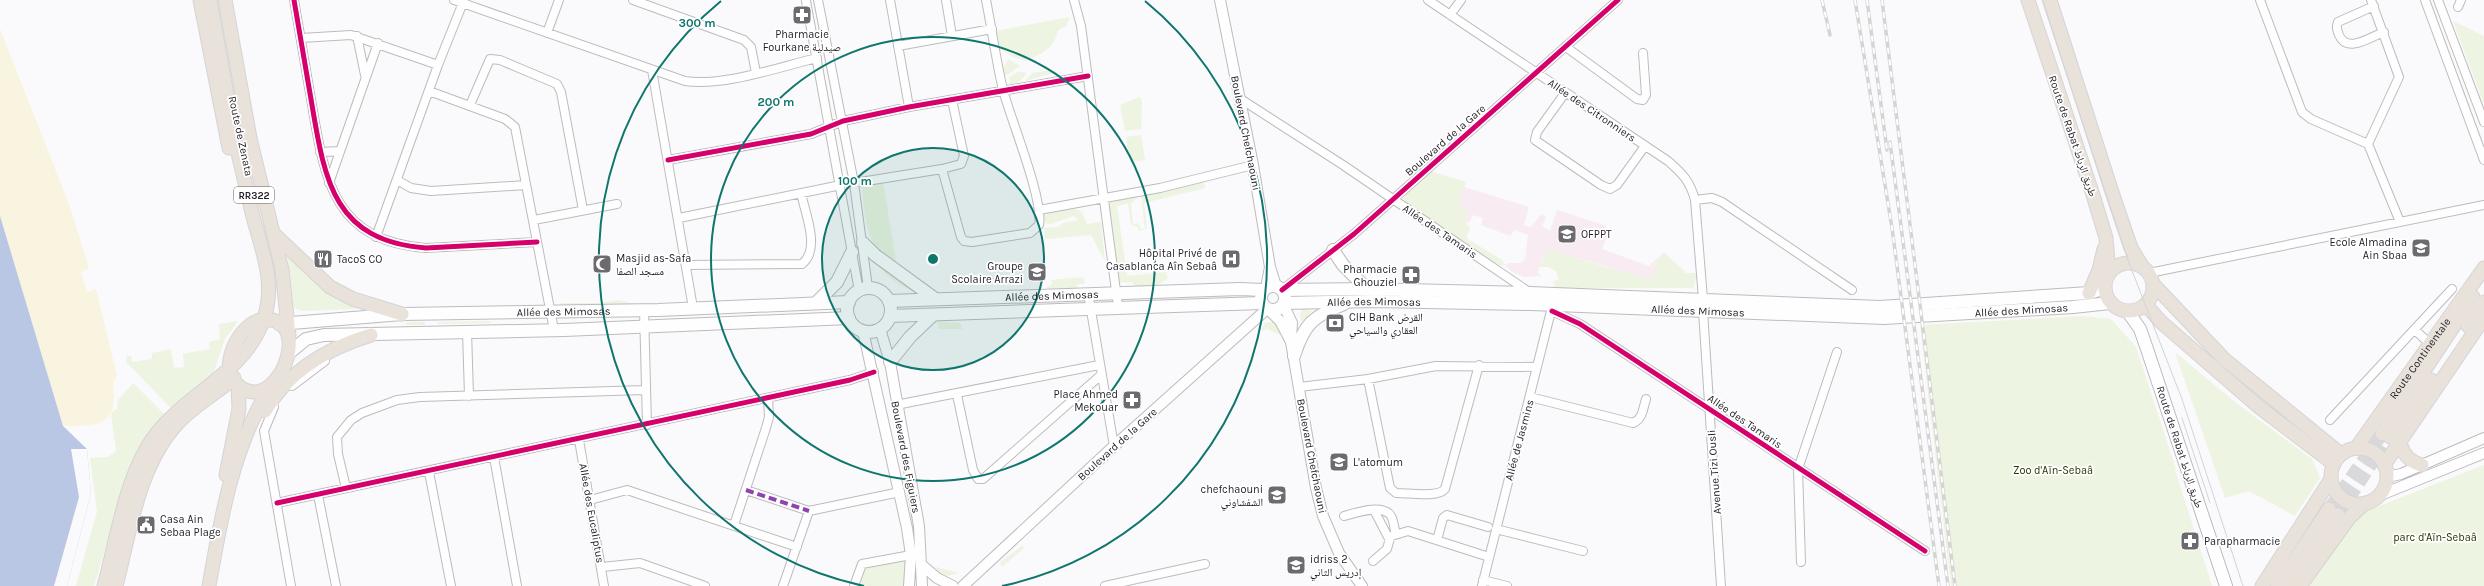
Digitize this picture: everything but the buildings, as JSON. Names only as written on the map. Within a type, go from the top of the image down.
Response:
[{"type":"main road","name":"Route de Zenata","points":[[200,0],[223,124],[242,203],[258,257],[261,288],[275,323]]},
{"type":"main road","name":"Route de Zenata","points":[[210,0],[238,154],[267,269],[275,323]]},
{"type":"main road","name":"Route de Zenata","points":[[215,0],[239,133],[274,268],[275,323]]},
{"type":"main road","name":"Route de Zenata","points":[[225,0],[250,138],[282,270],[275,323],[256,352],[233,378]]},
{"type":"main road","name":"Route de Rabat طريق الرباط","points":[[2028,0],[2106,238],[2107,278]]},
{"type":"main road","name":"Route de Rabat طريق الرباط","points":[[2050,0],[2131,248],[2145,268]]},
{"type":"main road","points":[[273,233],[330,287],[353,299],[402,314]]},
{"type":"main road","points":[[2089,293],[2101,263],[2106,238]]},
{"type":"main road","points":[[863,242],[875,254],[934,298]]},
{"type":"main road","points":[[1333,250],[1342,265],[1367,289]]},
{"type":"main road","points":[[817,302],[837,282],[852,252]]},
{"type":"main road","points":[[2154,285],[2151,299],[2146,305],[2140,309],[2128,312],[2118,309],[2110,303],[2106,293],[2107,278],[2124,264],[2145,268],[2154,285],[2224,359],[2338,459]]},
{"type":"main road","name":"Route Continentale","points":[[2356,448],[2484,268]]},
{"type":"main road","name":"Allée des Mimosas","points":[[889,301],[934,298],[1117,292],[1367,289],[1531,299],[1552,303],[1880,307],[2089,293],[2096,291],[2107,278]]},
{"type":"main road","points":[[2300,586],[2349,518],[2365,504],[2378,496],[2386,484],[2385,471],[2390,438],[2481,285]]},
{"type":"main road","points":[[863,289],[880,291],[889,301],[890,316],[880,329],[863,331],[857,328],[848,318],[849,302],[863,289]]},
{"type":"main road","points":[[1274,289],[1284,303],[1278,309],[1266,308],[1260,296],[1274,289]]},
{"type":"main road","name":"Allée des Mimosas","points":[[1284,303],[1531,299]]},
{"type":"main road","name":"Allée des Mimosas","points":[[275,323],[402,314],[644,310],[817,302],[849,302]]},
{"type":"main road","points":[[1294,356],[1301,338],[1312,320],[1321,313],[1350,302]]},
{"type":"main road","points":[[2390,438],[2484,302]]},
{"type":"main road","name":"Allée des Mimosas","points":[[1703,305],[1884,318],[2073,307],[2110,303]]},
{"type":"main road","points":[[2146,305],[2161,322],[2259,407],[2338,459]]},
{"type":"main road","name":"Allée des Mimosas","points":[[890,316],[1118,306],[1266,308]]},
{"type":"main road","name":"Route de Rabat طريق الرباط","points":[[2128,312],[2140,329],[2226,586]]},
{"type":"main road","points":[[890,362],[910,337],[933,315]]},
{"type":"main road","name":"Allée des Mimosas","points":[[289,353],[301,342],[317,336],[467,331],[554,330],[848,318]]},
{"type":"main road","points":[[2390,438],[2484,318]]},
{"type":"main road","name":"RR322","points":[[209,586],[224,506],[243,439],[250,421],[289,353],[291,344],[275,323],[248,326],[230,356],[239,409],[227,463],[224,506]]},
{"type":"main road","points":[[243,439],[259,423],[278,392],[295,374],[335,348],[376,335]]},
{"type":"main road","points":[[233,378],[254,392],[270,387]]},
{"type":"main road","points":[[104,586],[130,488],[151,442],[175,414],[233,378]]},
{"type":"main road","points":[[116,586],[141,491],[163,443],[184,416],[233,378]]},
{"type":"main road","points":[[2390,438],[2401,447],[2408,458],[2422,465]]},
{"type":"main road","points":[[2262,586],[2331,479],[2338,459],[2356,448],[2373,452],[2385,471]]},
{"type":"main road","points":[[2331,479],[2335,491],[2345,501],[2365,504]]},
{"type":"main road","points":[[2277,586],[2333,512],[2290,586]]},
{"type":"street","points":[[294,0],[320,152],[329,183],[350,216],[376,237],[395,244],[426,248],[538,242]]},
{"type":"street","points":[[454,0],[464,2],[547,33],[693,83],[756,73],[817,58]]},
{"type":"street","points":[[547,33],[559,0]]},
{"type":"street","points":[[633,0],[744,40],[751,47],[756,73]]},
{"type":"street","points":[[805,0],[812,2],[818,0],[843,121],[863,242],[863,289],[852,252],[830,126],[805,0]]},
{"type":"street","points":[[890,0],[910,107]]},
{"type":"street","points":[[946,0],[952,36]]},
{"type":"street","points":[[942,169],[961,237],[964,241],[972,242],[1030,233],[1039,225],[1039,210],[1004,91],[986,0]]},
{"type":"street","points":[[1074,0],[1081,26],[1118,306]]},
{"type":"street","name":"Boulevard Chefchaouni","points":[[1220,0],[1253,165],[1274,289]]},
{"type":"street","name":"Allée des Citronniers","points":[[1428,0],[1668,161],[1685,176],[1691,185]]},
{"type":"street","points":[[1450,15],[1462,0]]},
{"type":"street","points":[[2260,0],[2302,112],[2311,119],[2368,144],[2400,222]]},
{"type":"street","points":[[2425,0],[2484,160]]},
{"type":"street","points":[[2438,0],[2484,122]]},
{"type":"street","name":"Boulevard de la Gare","points":[[1274,289],[1333,250],[1537,73],[1616,1]]},
{"type":"street","points":[[376,237],[438,65],[464,2]]},
{"type":"street","points":[[2368,144],[2399,77],[2384,32],[2373,3],[2340,20],[2337,26],[2339,35],[2343,42],[2350,45],[2384,32]]},
{"type":"street","points":[[898,46],[992,29]]},
{"type":"street","points":[[301,38],[343,34],[357,36],[438,65]]},
{"type":"street","points":[[357,36],[365,76]]},
{"type":"street","points":[[329,183],[365,76],[378,43]]},
{"type":"street","points":[[1566,47],[1637,99],[1643,100],[1646,95],[1643,53]]},
{"type":"street","points":[[470,105],[486,65],[492,59],[557,84],[561,92],[583,210]]},
{"type":"street","points":[[652,70],[679,218],[693,308]]},
{"type":"street","points":[[668,160],[805,135],[843,121],[910,107],[1088,76]]},
{"type":"street","points":[[429,91],[470,105],[505,120],[515,127],[554,330]]},
{"type":"street","points":[[1565,93],[1537,132],[1535,140],[1590,178],[1606,188],[1614,188],[1646,146]]},
{"type":"street","name":"Allée des Tamaris","points":[[1239,98],[1393,198],[1531,299]]},
{"type":"street","points":[[854,183],[942,169],[958,165],[964,160],[952,100]]},
{"type":"street","points":[[320,152],[340,151]]},
{"type":"street","points":[[1039,210],[1165,187],[1253,165]]},
{"type":"street","points":[[397,180],[411,188],[431,191],[526,184]]},
{"type":"street","points":[[679,218],[841,185]]},
{"type":"street","name":"Avenue Tizi Ousli","points":[[1691,185],[1695,200],[1703,305],[1721,586]]},
{"type":"street","points":[[686,265],[802,264],[808,258],[811,247],[801,193]]},
{"type":"street","points":[[1695,200],[1717,200],[1852,290]]},
{"type":"street","points":[[534,220],[617,204]]},
{"type":"street","points":[[2145,268],[2154,272],[2484,205]]},
{"type":"street","points":[[2330,420],[2452,289]]},
{"type":"street","points":[[1088,293],[1099,365],[1114,446]]},
{"type":"street","name":"Boulevard Chefchaouni","points":[[1284,303],[1292,323],[1291,340],[1316,488],[1323,516],[1339,553],[1362,586]]},
{"type":"street","name":"Allée des Tamaris","points":[[1552,303],[1580,324],[1710,409],[1798,469],[1925,551]]},
{"type":"street","name":"Allée de Jasmins","points":[[1483,583],[1489,557],[1492,528],[1530,397],[1552,303]]},
{"type":"street","name":"Boulevard Chefchaouni","points":[[1266,308],[1280,321],[1291,340]]},
{"type":"street","name":"Boulevard de la Gare","points":[[955,586],[965,583],[1266,308]]},
{"type":"street","points":[[644,310],[647,424]]},
{"type":"street","name":"Boulevard des Figuiers","points":[[880,329],[890,362],[896,405],[919,526],[923,566],[922,586]]},
{"type":"street","points":[[2415,330],[2430,344]]},
{"type":"street","points":[[467,331],[469,396]]},
{"type":"street","name":"Boulevard des Figuiers","points":[[863,331],[874,372],[900,492],[911,556],[909,586]]},
{"type":"street","points":[[291,586],[264,431],[272,411],[286,391],[323,362],[376,335]]},
{"type":"street","points":[[1801,562],[1798,469],[1837,352]]},
{"type":"street","points":[[896,405],[957,395],[1099,365]]},
{"type":"street","points":[[1299,387],[1368,379],[1431,367],[1479,365],[1537,367]]},
{"type":"street","points":[[1368,379],[1390,488],[1396,493],[1413,492],[1436,495],[1442,493],[1445,489],[1479,365]]},
{"type":"street","points":[[277,503],[580,440],[850,380],[874,372]]},
{"type":"street","points":[[957,395],[972,470],[978,480],[983,479],[1101,375]]},
{"type":"street","points":[[346,488],[338,454],[337,437],[351,420],[377,406],[397,400],[645,390]]},
{"type":"street","points":[[1530,397],[1633,423],[1638,421],[1642,415],[1646,399]]},
{"type":"street","points":[[734,525],[769,417],[768,398]]},
{"type":"street","points":[[2385,471],[2422,465],[2484,438]]},
{"type":"street","name":"Allée des Eucaliptus","points":[[580,440],[604,586]]},
{"type":"street","points":[[2378,496],[2484,453]]},
{"type":"street","points":[[494,457],[517,586]]},
{"type":"street","points":[[429,472],[451,586]]},
{"type":"street","points":[[590,500],[626,490],[797,547]]},
{"type":"street","points":[[746,490],[808,511],[900,492]]},
{"type":"street","points":[[318,495],[336,586]]},
{"type":"street","points":[[1344,516],[1374,510],[1384,510],[1389,513],[1393,536],[1387,549],[1373,561]]},
{"type":"street","points":[[1374,510],[1385,535],[1393,536],[1408,531],[1489,557]]},
{"type":"street","points":[[783,586],[808,511]]},
{"type":"street","points":[[1437,540],[1443,518],[1447,515],[1584,552]]},
{"type":"street","points":[[854,586],[862,564],[911,556]]},
{"type":"street","points":[[602,567],[640,563],[705,586]]},
{"type":"street","points":[[1105,586],[1205,564]]},
{"type":"street","points":[[923,566],[937,578],[955,586]]},
{"type":"street","points":[[1483,583],[1507,586]]},
{"type":"shaded area","name":"OFPPT","points":[[1464,187],[1529,207],[1524,225],[1531,227],[1541,214],[1546,217],[1542,226],[1550,231],[1557,210],[1604,225],[1609,232],[1602,249],[1649,266],[1664,252],[1652,267],[1659,270],[1649,279],[1549,249],[1540,264],[1538,273],[1542,276],[1524,277],[1512,272],[1505,265],[1508,263],[1521,263],[1525,259],[1528,235],[1515,230],[1510,236],[1481,225],[1483,218],[1473,215],[1469,223],[1465,221],[1458,206]]},
{"type":"green space","points":[[1070,17],[1066,26],[1058,30],[1054,41],[1047,49],[1026,61],[1013,57],[997,47],[995,31]]},
{"type":"green space","points":[[2453,21],[2484,36],[2484,104]]},
{"type":"green space","points":[[1008,59],[1020,66],[1004,77],[1003,69]]},
{"type":"green space","points":[[1051,70],[1058,72],[1025,81],[1032,73]]},
{"type":"green space","points":[[1018,72],[1027,73],[1019,82],[1010,84],[1009,77]]},
{"type":"green space","points":[[1140,97],[1142,101],[1141,129],[1125,131],[1120,105]]},
{"type":"green space","points":[[1141,135],[1145,160],[1130,162],[1126,137]]},
{"type":"green space","points":[[1430,171],[1466,182],[1458,205],[1468,212],[1465,221],[1470,228],[1466,238],[1502,260],[1505,265],[1491,266],[1407,205],[1402,195]]},
{"type":"green space","points":[[1203,179],[1205,188],[1144,203],[1147,229],[1139,231],[1137,226],[1131,225],[1128,203],[1117,206],[1127,276],[1166,272],[1168,278],[1157,286],[1143,288],[1134,287],[1132,282],[1119,283],[1108,201],[1137,197],[1131,204],[1133,224],[1138,223],[1141,229],[1145,229],[1141,195]]},
{"type":"green space","points":[[883,182],[896,261],[886,259],[879,252],[873,243],[866,220],[862,187]]},
{"type":"green space","points":[[1074,209],[1080,211],[1083,214],[1087,224],[1101,222],[1105,261],[1091,235],[1045,239],[1044,228],[1058,227],[1063,223],[1079,220],[1074,216],[1051,224],[1045,223],[1043,214],[1046,211]]},
{"type":"green space","points":[[1549,249],[1649,279],[1652,273],[1659,271],[1652,268],[1664,252],[1686,273],[1698,273],[1693,288],[1556,288],[1553,282],[1559,279],[1556,271],[1548,267],[1539,267]]},
{"type":"green space","points":[[287,255],[340,299],[357,309],[302,311],[294,308]]},
{"type":"green space","points":[[873,258],[919,293],[906,288],[893,280],[881,269]]},
{"type":"green space","points":[[1083,277],[1085,284],[1078,284],[1076,291],[1057,288],[1051,291],[1047,287],[1053,284],[1051,280]]},
{"type":"green space","points":[[619,300],[633,304],[562,309],[559,305],[562,303],[601,303]]},
{"type":"green space","points":[[1305,308],[1312,311],[1302,322],[1300,316],[1302,309]]},
{"type":"green space","name":"Zoo d'Aïn-Sebaâ","points":[[2081,316],[2111,319],[2136,347],[2212,586],[1951,586],[1920,325]]},
{"type":"green space","points":[[238,321],[225,339],[213,374],[171,408],[126,362],[127,356],[131,356],[132,362],[152,359],[152,353],[171,349],[174,368],[184,367],[183,354],[210,349],[209,342],[220,339],[219,324]]},
{"type":"green space","points":[[491,321],[491,323],[438,324],[438,322]]},
{"type":"green space","points":[[1276,321],[1280,331],[1279,335],[1268,329],[1260,331],[1265,323]]},
{"type":"green space","points":[[406,322],[425,322],[425,325],[406,325]]},
{"type":"green space","points":[[937,322],[960,323],[963,329],[939,329]]},
{"type":"green space","points":[[2175,352],[2235,402],[2312,459],[2320,478],[2295,516],[2249,491],[2225,498]]},
{"type":"green space","points":[[133,383],[164,414],[140,445],[131,464],[94,586],[76,586],[97,512],[90,458],[108,457],[116,451],[111,413],[117,409],[118,400]]},
{"type":"green space","name":"parc d'Aïn-Sebaâ","points":[[2484,465],[2484,586],[2308,586],[2355,519],[2369,510]]},
{"type":"green space","points":[[1022,546],[1024,548],[1002,567],[1000,562]]},
{"type":"green space","points":[[906,560],[907,586],[857,586],[863,566]]},
{"type":"green space","points":[[936,567],[959,573],[947,576],[937,572]]},
{"type":"sand","points":[[0,29],[70,207],[89,268],[81,272],[87,292],[96,289],[117,376],[113,383],[113,407],[110,415],[98,423],[90,425],[63,426],[0,216]]},
{"type":"water","points":[[0,216],[63,426],[87,449],[91,493],[67,586],[0,586]]},
{"type":"pier","points":[[71,449],[87,449],[91,493],[67,586],[54,586],[79,497]]},
{"type":"tunnel","points":[[2329,509],[2382,434]]},
{"type":"tunnel","points":[[2338,515],[2383,446]]},
{"type":"tram line","points":[[2042,0],[2129,263],[2182,399],[2243,586]]},
{"type":"tram line","points":[[2182,418],[2210,503]]},
{"type":"railway","points":[[1822,0],[1830,35]]},
{"type":"railway","points":[[1855,0],[1892,228],[1939,586]]},
{"type":"railway","points":[[1867,0],[1887,150]]},
{"type":"railway","points":[[1882,0],[1955,586]]},
{"type":"railway","points":[[1890,142],[1948,586]]},
{"type":"marked path","points":[[746,490],[809,511]]},
{"type":"cycle path","points":[[294,0],[322,159],[330,183],[340,203],[353,220],[372,234],[396,243],[426,248],[537,242]]},
{"type":"cycle path","points":[[1282,290],[1354,234],[1618,0]]},
{"type":"cycle path","points":[[668,160],[811,134],[843,121],[909,107],[1088,76]]},
{"type":"cycle path","points":[[1552,311],[1580,324],[1925,551]]},
{"type":"cycle path","points":[[277,503],[850,380],[874,372]]},
{"type":"place","name":"Pharmacie Fourkane صيدلية","points":[[802,15]]},
{"type":"place","name":"OFPPT","points":[[1567,234]]},
{"type":"place","name":"Ecole Almadina Ain Sbaa","points":[[2421,248]]},
{"type":"place","name":"TacoS CO","points":[[323,259]]},
{"type":"place","name":"Hôpital Privé de Casablanca Aîn Sebaâ","points":[[1231,259]]},
{"type":"place","name":"Masjid as-Safa مسجد الصفا","points":[[602,264]]},
{"type":"place","name":"Groupe Scolaire Arrazi","points":[[1037,272]]},
{"type":"place","name":"Pharmacie Ghouziel","points":[[1411,275]]},
{"type":"place","name":"CIH Bank القرض العقاري والسياحي","points":[[1335,323]]},
{"type":"place","name":"Place Ahmed Mekouar","points":[[1132,400]]},
{"type":"place","name":"L'atomum","points":[[1339,462]]},
{"type":"place","name":"chefchaouni الشفشاوني","points":[[1277,495]]},
{"type":"place","name":"Casa Ain Sebaa Plage","points":[[146,525]]},
{"type":"place","name":"Parapharmacie","points":[[2190,541]]},
{"type":"place","name":"idriss 2 إدريس الثاني","points":[[1296,565]]}]
